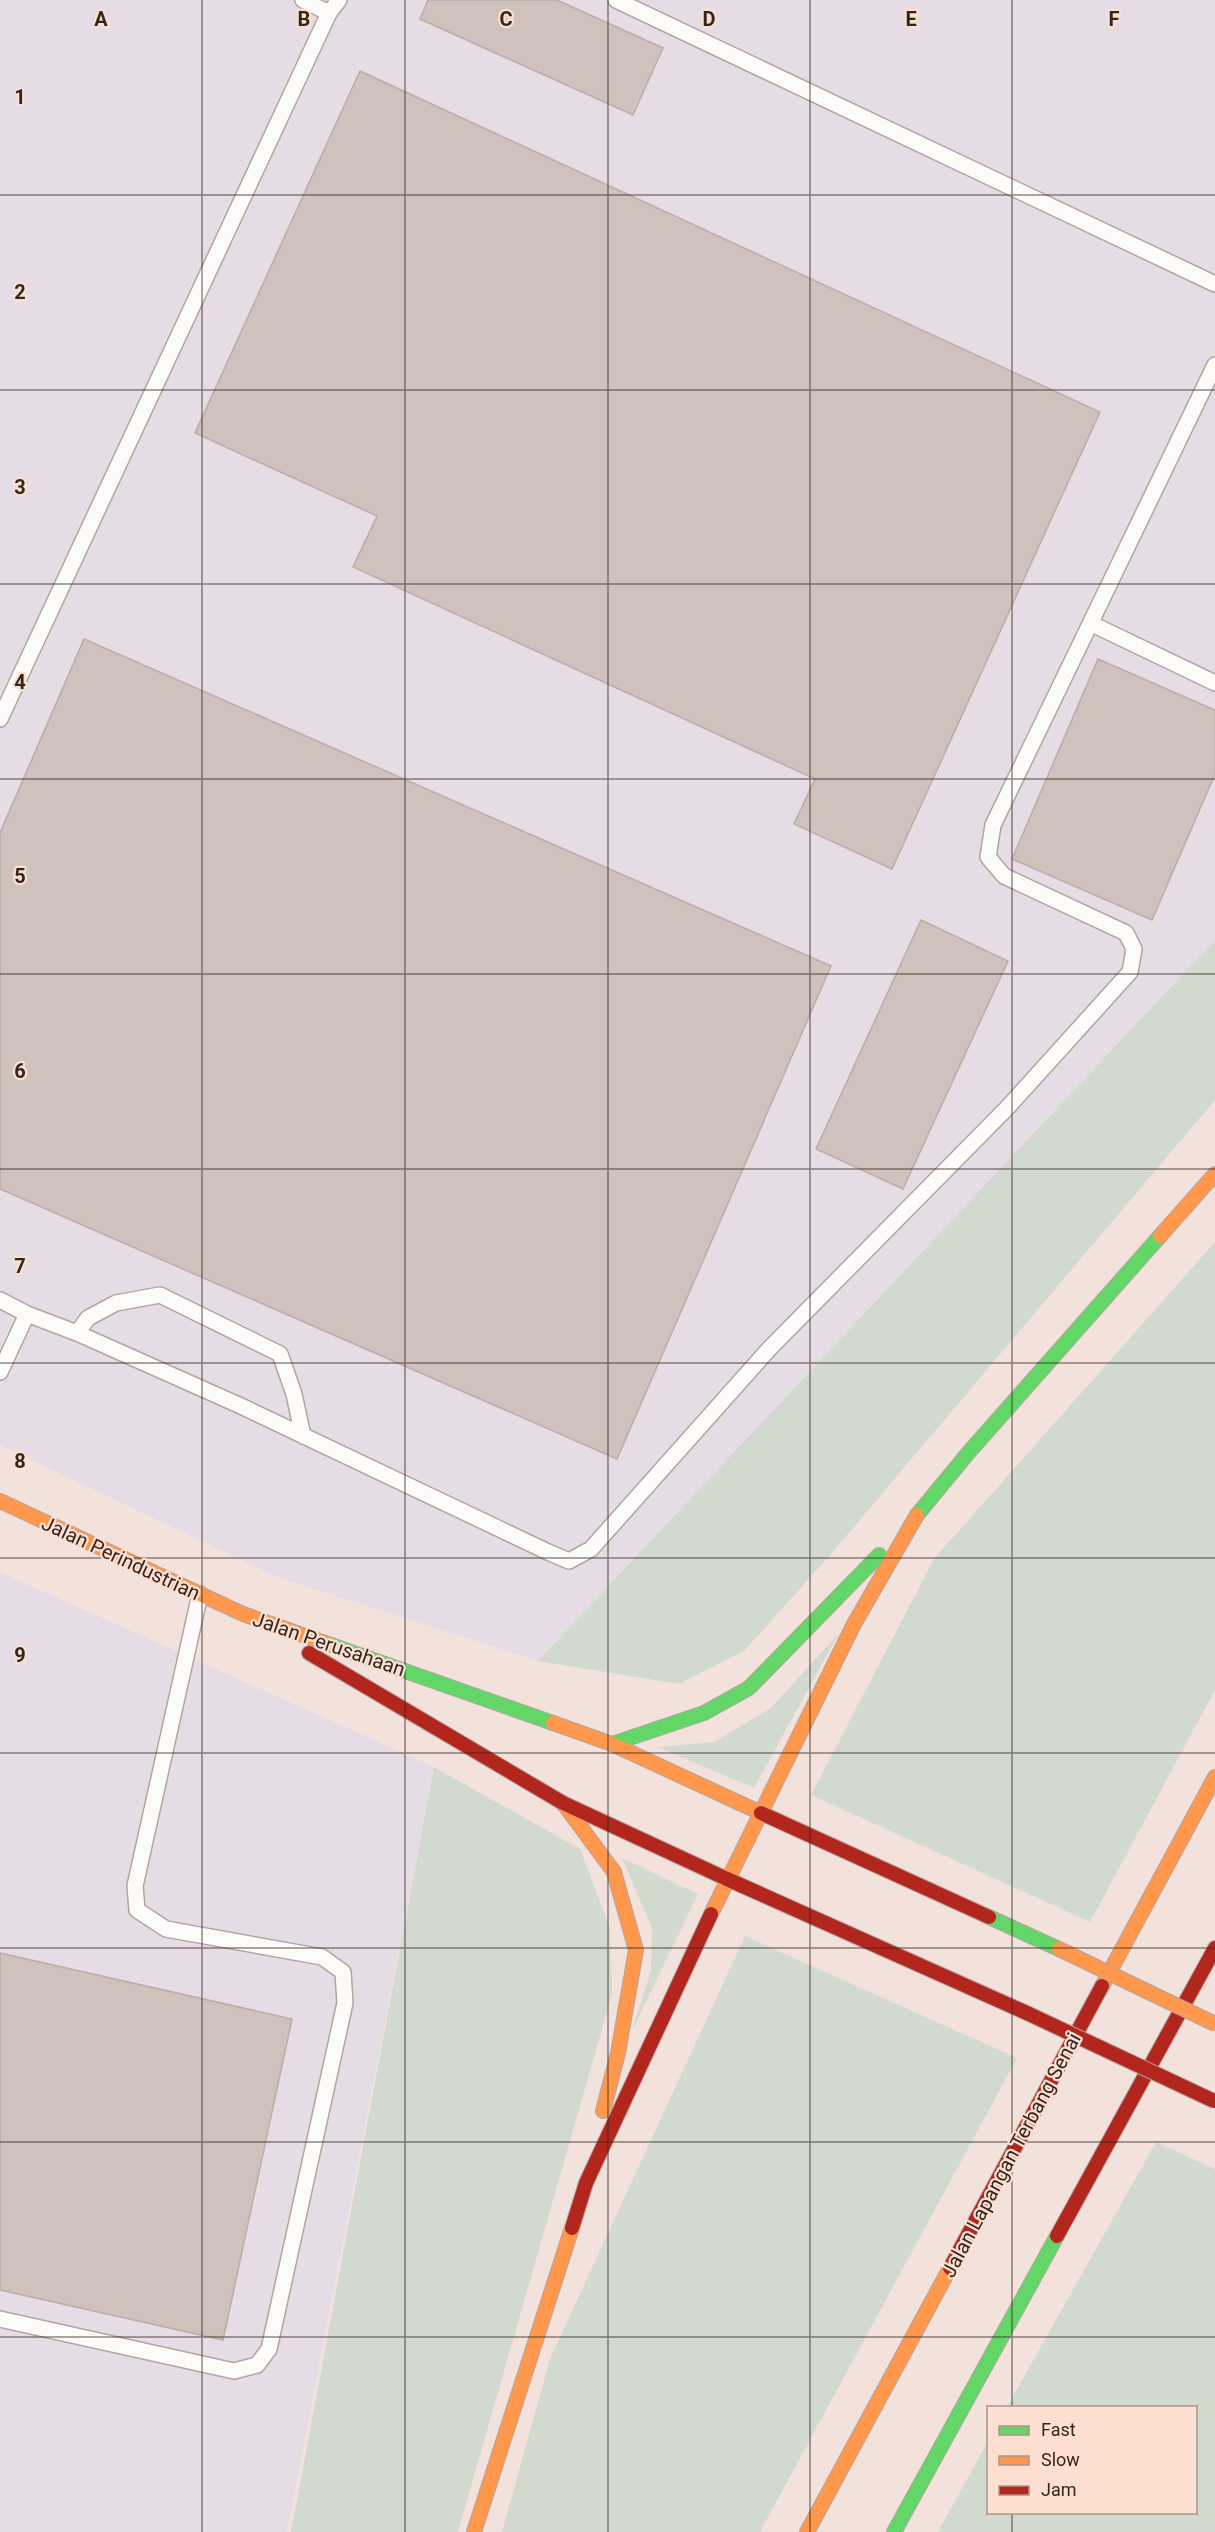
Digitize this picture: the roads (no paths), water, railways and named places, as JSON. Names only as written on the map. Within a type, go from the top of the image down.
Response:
[{"type":"main road","points":[[612,1744],[704,1713],[749,1688],[911,1522],[969,1452],[1215,1174]]},
{"type":"main road","name":"Jalan Perindustrian","points":[[0,1501],[243,1614]]},
{"type":"main road","points":[[586,2183],[727,1879],[854,1624],[911,1522]]},
{"type":"main road","name":"Jalan Perusahaan","points":[[243,1614],[612,1744],[1059,1949],[1215,2024]]},
{"type":"main road","name":"Jalan Perusahaan","points":[[243,1614],[563,1803],[1029,2014],[1215,2101]]},
{"type":"main road","name":"Jalan Lapangan Terbang Senai","points":[[807,2532],[1215,1777]]},
{"type":"main road","points":[[474,2532],[586,2183],[618,2053],[636,1950],[614,1872],[563,1803]]},
{"type":"main road","points":[[894,2532],[1215,1948]]},
{"type":"lane","points":[[303,0],[329,13]]},
{"type":"lane","points":[[0,719],[329,13],[339,0]]},
{"type":"lane","points":[[616,0],[1215,284]]},
{"type":"lane","points":[[0,1300],[303,1436],[569,1561],[591,1548],[769,1349],[1008,1107],[1130,972],[1134,949],[1126,933],[1004,876],[988,857],[993,825],[1215,365]]},
{"type":"lane","points":[[1092,624],[1215,683]]},
{"type":"lane","points":[[77,1333],[88,1318],[116,1304],[160,1295],[280,1354],[294,1394],[303,1436]]},
{"type":"lane","points":[[0,1372],[27,1314]]},
{"type":"lane","points":[[0,2319],[234,2371],[257,2365],[269,2349],[345,2003],[343,1972],[322,1957],[166,1929],[137,1910],[135,1886],[200,1594]]}]
